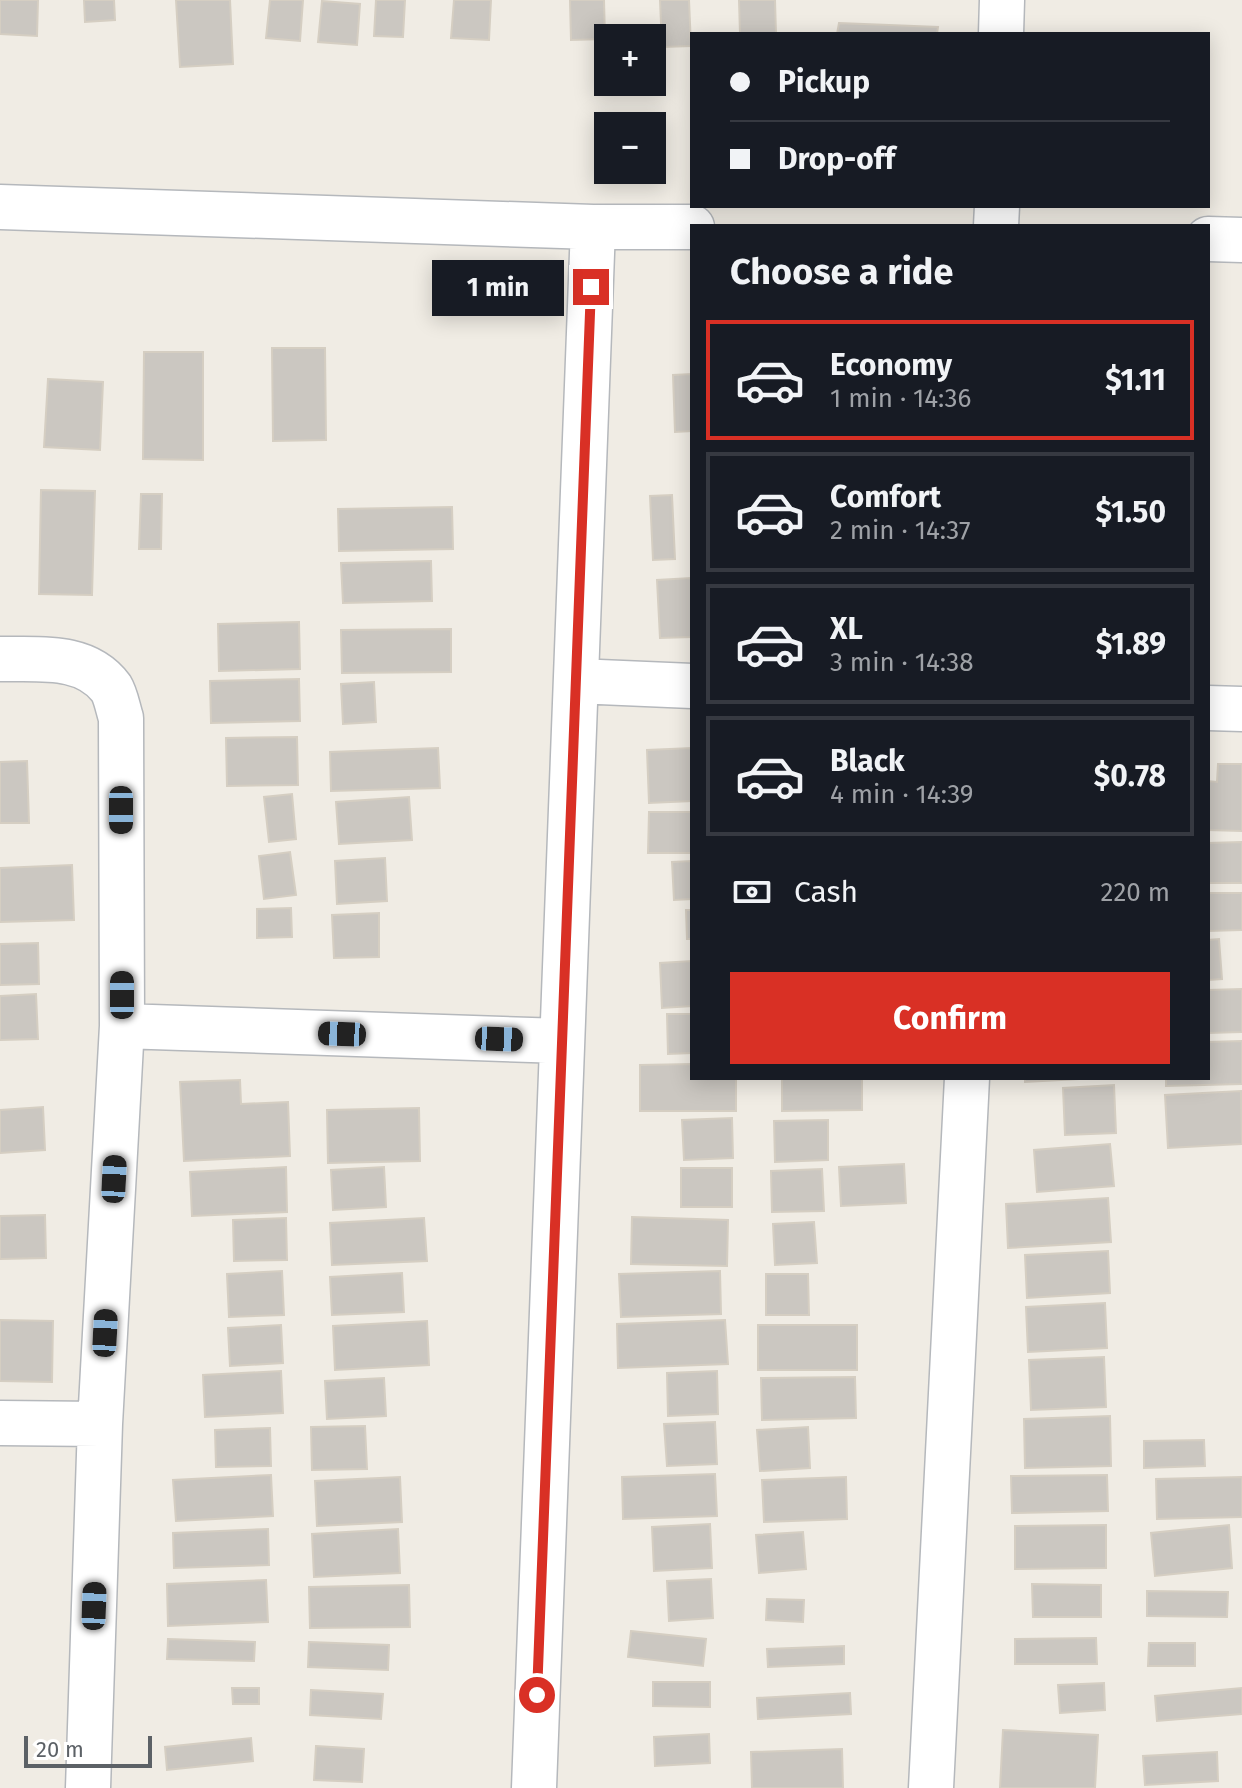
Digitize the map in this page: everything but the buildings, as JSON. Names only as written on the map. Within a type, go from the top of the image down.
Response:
[{"type":"street","points":[[1001,32],[1002,0]]},
{"type":"street","points":[[0,207],[593,227],[690,227]]},
{"type":"street","points":[[534,1788],[593,227]]},
{"type":"street","points":[[1210,239],[1242,240]]},
{"type":"street","points":[[0,659],[72,661],[94,673],[111,689],[121,718],[122,1026],[100,1424],[88,1788]]},
{"type":"street","points":[[576,681],[690,686]]},
{"type":"street","points":[[1210,708],[1242,709]]},
{"type":"street","points":[[122,1026],[562,1041]]},
{"type":"street","points":[[931,1788],[967,1080]]},
{"type":"street","points":[[0,1423],[100,1424]]},
{"type":"route","points":[[537,1695],[591,287]]}]
